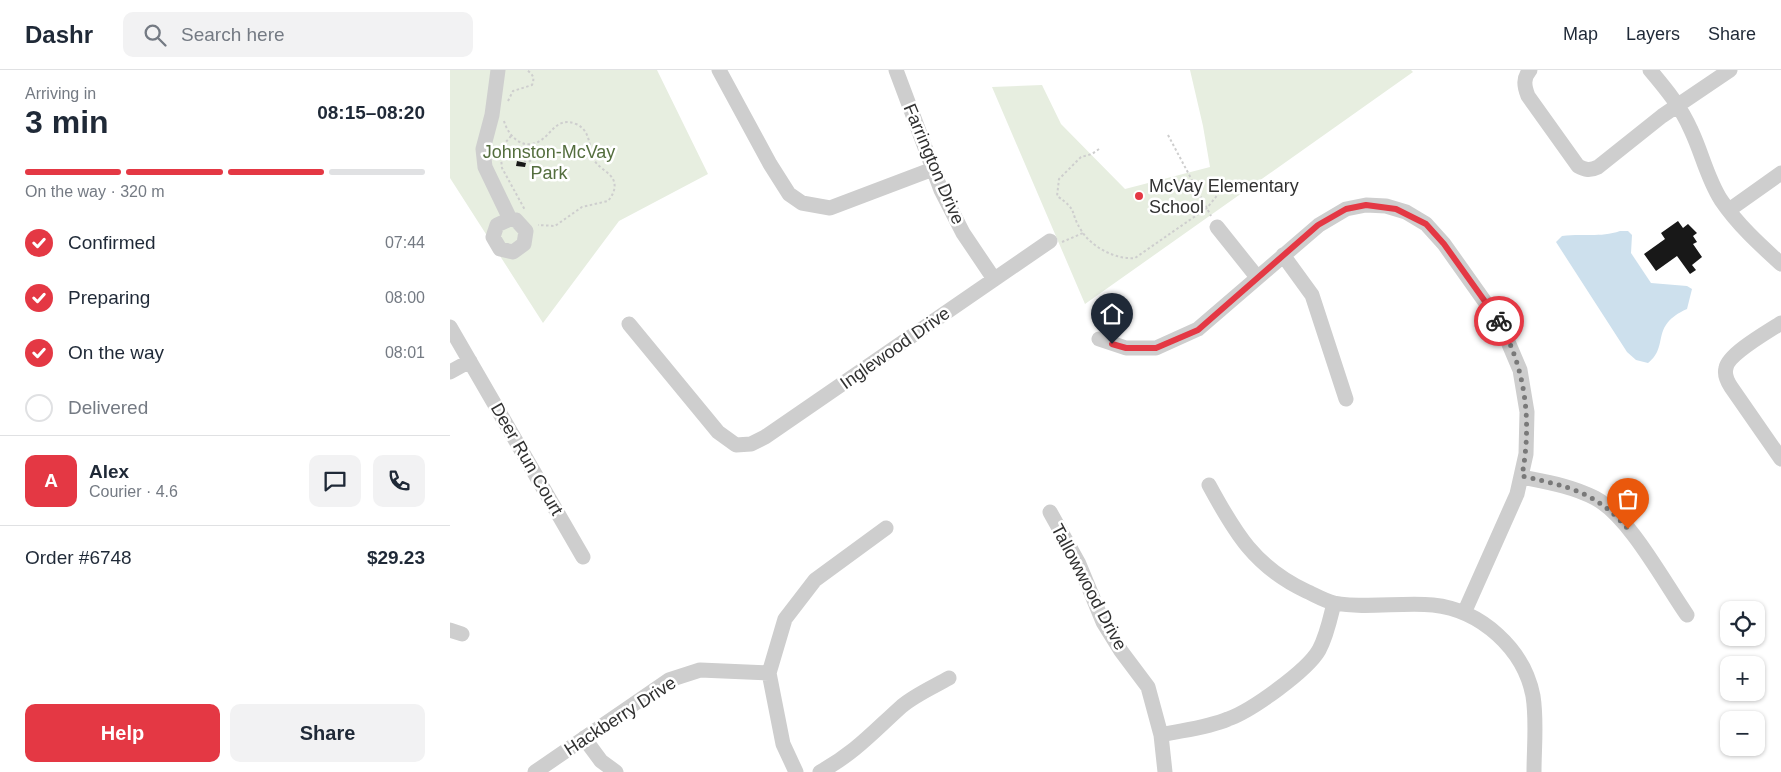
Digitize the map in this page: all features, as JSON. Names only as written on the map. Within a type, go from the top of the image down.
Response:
[{"type":"street","points":[[498,70],[492,115],[483,149],[485,167],[510,219]]},
{"type":"street","points":[[719,70],[770,164],[789,194],[802,203],[830,208],[933,169]]},
{"type":"street","name":"Farrington Drive","points":[[896,70],[933,169],[963,233],[994,279]]},
{"type":"street","points":[[1530,70],[1524,80],[1524,88],[1528,96],[1564,149],[1578,166],[1584,170],[1598,167],[1678,105],[1730,70]]},
{"type":"street","points":[[1650,70],[1678,105],[1692,130],[1709,177],[1729,210],[1742,228],[1781,264]]},
{"type":"street","points":[[1729,210],[1781,173]]},
{"type":"street","points":[[1098,339],[1126,348],[1156,348],[1198,330],[1257,276],[1318,225],[1346,209],[1399,202],[1435,232],[1494,312],[1508,338],[1520,370],[1527,412],[1526,454],[1517,494],[1464,613]]},
{"type":"street","points":[[1217,227],[1257,276]]},
{"type":"street","name":"Inglewood Drive","points":[[629,324],[714,429],[736,445],[751,444],[765,437],[1050,241]]},
{"type":"street","points":[[1283,255],[1312,295],[1346,399]]},
{"type":"street","points":[[1781,323],[1733,357],[1726,368],[1726,378],[1781,459]]},
{"type":"street","name":"Deer Run Court","points":[[450,327],[583,557]]},
{"type":"street","points":[[450,372],[470,360]]},
{"type":"street","points":[[1522,476],[1576,490],[1596,499],[1614,512],[1628,529],[1686,615]]},
{"type":"street","points":[[1209,485],[1232,526],[1250,550],[1271,572],[1286,582],[1334,603],[1434,605],[1464,613],[1479,620],[1505,642],[1518,659],[1532,695],[1535,716],[1534,772]]},
{"type":"street","name":"Tallowwood Drive","points":[[1050,512],[1079,564],[1104,622],[1121,651],[1148,687],[1161,735],[1165,772]]},
{"type":"street","points":[[796,772],[783,744],[769,673],[785,619],[815,580],[886,528]]},
{"type":"street","points":[[1161,735],[1207,726],[1230,719],[1250,708],[1294,677],[1318,653],[1326,637],[1334,603]]},
{"type":"street","name":"Hackberry Drive","points":[[535,772],[669,680],[700,670],[769,673]]},
{"type":"street","points":[[820,772],[846,757],[866,742],[903,705],[949,678]]},
{"type":"street","points":[[584,738],[601,761],[616,772]]},
{"type":"path","points":[[506,105],[513,91],[532,85],[533,75],[527,70]]},
{"type":"path","points":[[505,112],[504,121],[511,136],[522,143],[532,144],[540,141],[556,125],[562,123],[577,124],[587,134],[595,162],[613,180],[614,189],[608,201],[582,207],[555,226],[539,226],[532,221]]},
{"type":"path","points":[[1168,135],[1217,227]]},
{"type":"path","points":[[511,136],[500,149],[502,168],[526,213]]},
{"type":"path","points":[[519,160],[528,162],[532,160],[532,144]]},
{"type":"path","points":[[1099,149],[1081,158],[1059,179],[1056,196],[1072,206],[1084,233],[1110,254],[1125,259],[1135,258],[1207,208],[1227,183]]},
{"type":"path","points":[[1050,241],[1058,244],[1084,233]]},
{"type":"green space","name":"Johnston-McVay Park","points":[[450,70],[657,70],[708,174],[619,221],[543,323],[450,178]]},
{"type":"green space","name":"McVay Elementary School","points":[[1190,70],[1411,70],[1413,72],[1085,304],[992,87],[1042,85],[1061,124],[1125,189],[1210,167]]},
{"type":"water","points":[[1628,231],[1632,235],[1631,253],[1651,283],[1687,286],[1692,289],[1687,309],[1668,322],[1658,350],[1648,363],[1636,360],[1627,352],[1556,242],[1562,236],[1605,234]]},
{"type":"building","points":[[517,161],[526,163],[525,167],[516,166]]},
{"type":"building","points":[[1678,221],[1683,228],[1688,224],[1697,233],[1693,236],[1697,242],[1693,244],[1702,257],[1692,265],[1696,270],[1690,274],[1677,256],[1656,271],[1644,254],[1665,239],[1661,233]]},
{"type":"way so far","points":[[1499,321],[1515,355],[1524,390],[1528,434],[1522,476],[1576,490],[1596,499],[1614,512],[1628,529]]},
{"type":"place","name":"McVay Elementary School","points":[[1139,196]]},
{"type":"route","points":[[1112,344],[1126,348],[1156,348],[1198,330],[1257,276],[1318,225],[1346,209],[1366,205],[1386,206],[1406,212],[1426,224],[1435,232],[1499,321]]}]
